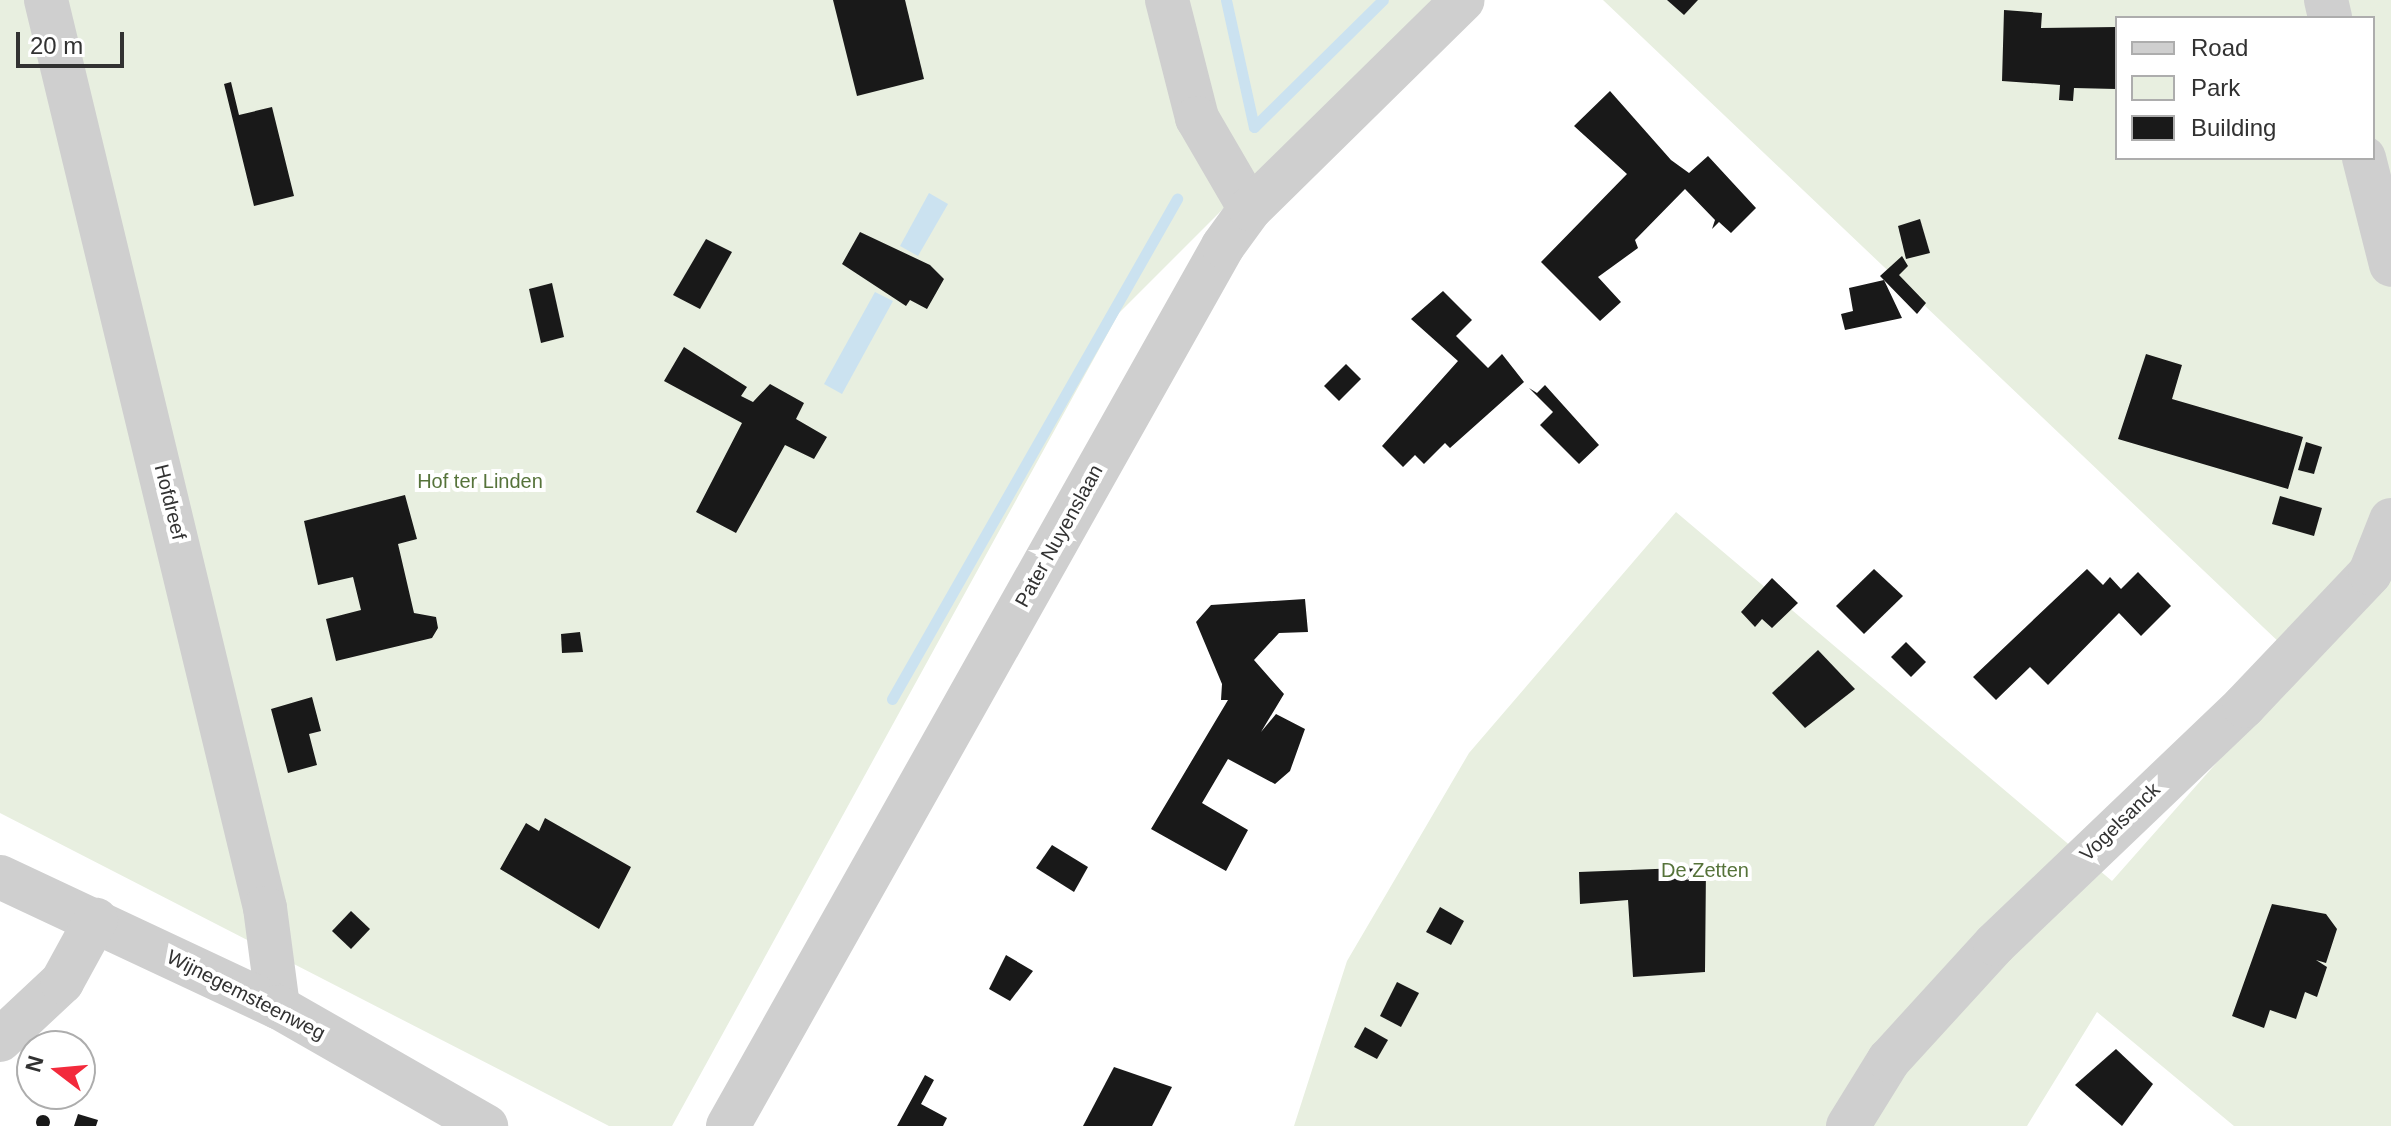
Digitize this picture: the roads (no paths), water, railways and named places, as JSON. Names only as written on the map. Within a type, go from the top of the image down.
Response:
[{"type":"street","name":"Hofdreef","points":[[46,0],[265,908],[278,1007]]},
{"type":"street","points":[[1167,0],[1197,118],[1250,209]]},
{"type":"street","name":"Pater Nuyenslaan","points":[[728,1126],[1207,271],[1250,209],[1463,0]]},
{"type":"street","points":[[2365,160],[2391,265]]},
{"type":"street","name":"Vogelsanck","points":[[1848,1126],[1889,1060],[1995,944],[2244,706],[2370,573],[2391,520]]},
{"type":"street","name":"Wijnegemsteenweg","points":[[0,877],[278,1007],[486,1126]]},
{"type":"street","points":[[0,1040],[62,982],[96,920]]},
{"type":"water","points":[[929,193],[948,204],[918,256],[900,246]]},
{"type":"water","points":[[875,292],[893,301],[842,394],[824,384]]},
{"type":"waterway","points":[[1226,0],[1254,127],[1383,0]]},
{"type":"waterway","points":[[892,699],[1177,199]]},
{"type":"park label","name":"Hof ter Linden","points":[[480,481]]},
{"type":"park label","name":"De Zetten","points":[[1705,870]]}]
